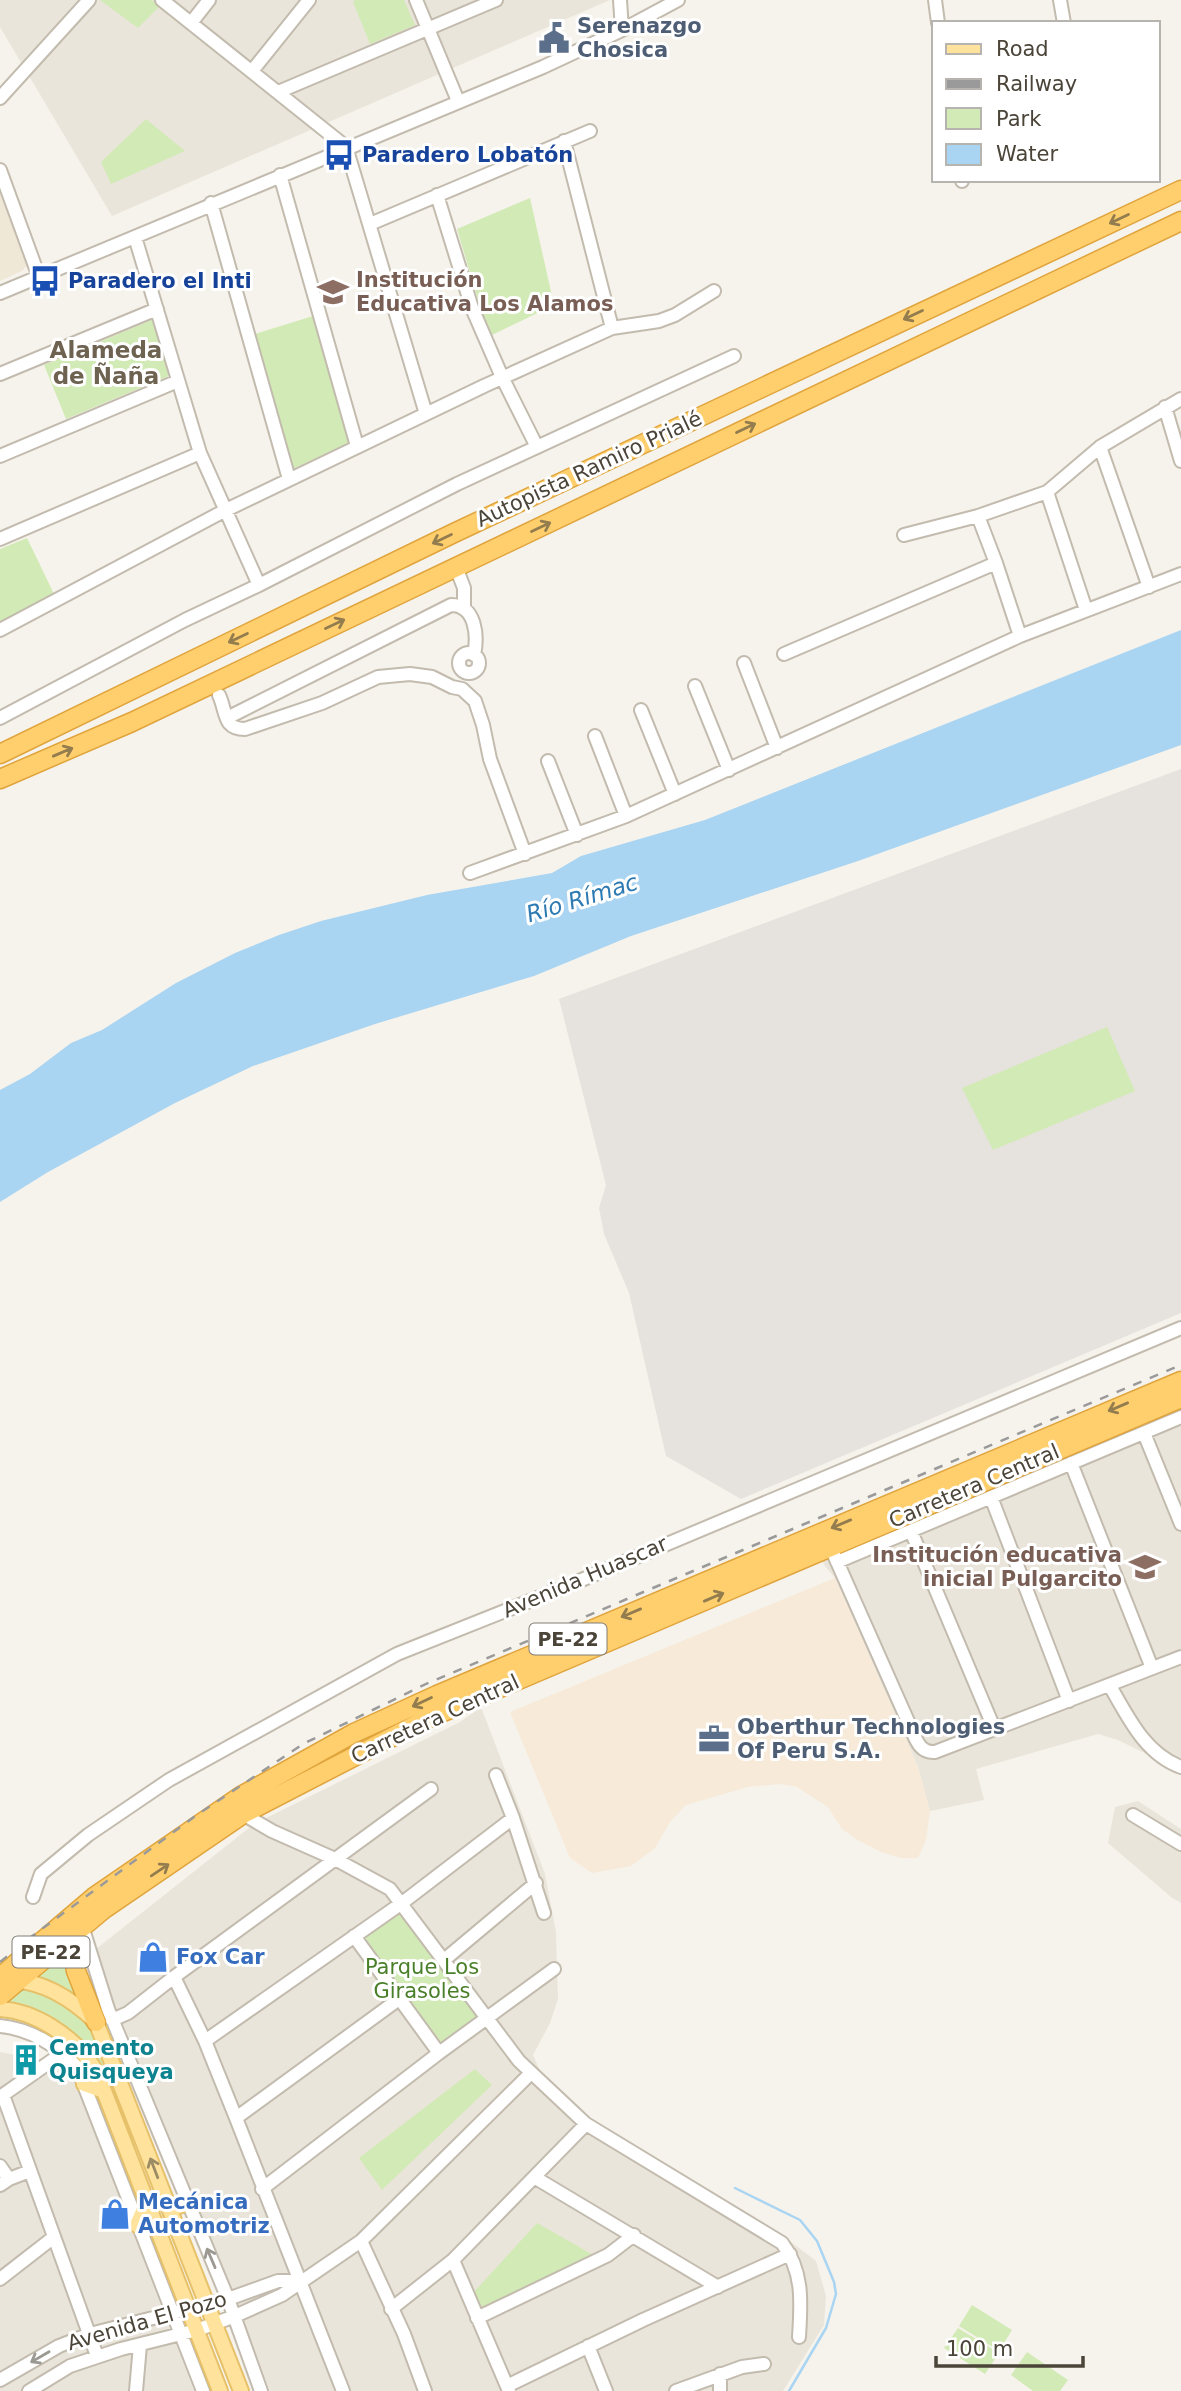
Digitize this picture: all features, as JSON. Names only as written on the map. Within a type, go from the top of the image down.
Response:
[{"type":"highway","name":"Autopista Ramiro Prialé","points":[[0,754],[467,527],[1181,190]]},
{"type":"highway","name":"Autopista Ramiro Prialé","points":[[0,779],[131,722],[1181,221]]},
{"type":"highway","name":"Carretera Central","points":[[0,1996],[76,1931],[243,1815],[429,1718],[834,1555],[903,1516],[1181,1381]]},
{"type":"highway","name":"Carretera Central","points":[[0,1978],[94,1897],[218,1811],[354,1733],[437,1695],[903,1516],[1181,1398]]},
{"type":"highway","points":[[76,1931],[71,1953],[76,1971],[104,2021]]},
{"type":"main road","points":[[0,1978],[41,1986],[62,1995],[104,2021],[144,2143],[241,2391]]},
{"type":"main road","points":[[0,2009],[26,2014],[65,2035],[92,2065],[220,2391]]},
{"type":"main road","points":[[84,2084],[104,2091]]},
{"type":"main road","points":[[128,2152],[131,2146],[144,2143]]},
{"type":"main road","points":[[137,2225],[148,2202]]},
{"type":"main road","points":[[170,2210],[188,2202]]},
{"type":"street","points":[[0,98],[89,0]]},
{"type":"street","points":[[162,0],[346,148],[426,414]]},
{"type":"street","points":[[191,23],[209,0]]},
{"type":"street","points":[[252,72],[309,0]]},
{"type":"street","points":[[416,0],[458,101]]},
{"type":"street","points":[[278,92],[496,0]]},
{"type":"street","points":[[620,0],[622,30]]},
{"type":"street","points":[[0,293],[543,67],[678,0]]},
{"type":"street","points":[[935,0],[938,21]]},
{"type":"street","points":[[1060,0],[1064,21]]},
{"type":"street","points":[[370,224],[590,131]]},
{"type":"street","points":[[565,141],[612,328]]},
{"type":"street","points":[[0,170],[39,277]]},
{"type":"street","points":[[280,176],[357,446]]},
{"type":"street","points":[[437,195],[472,309],[537,447]]},
{"type":"street","points":[[211,203],[289,479]]},
{"type":"street","points":[[135,237],[200,453],[259,585]]},
{"type":"street","points":[[0,630],[224,511],[502,377],[612,328],[659,321],[675,315],[714,291]]},
{"type":"street","points":[[0,374],[157,309]]},
{"type":"street","points":[[0,718],[185,620],[457,484],[734,356]]},
{"type":"street","points":[[0,456],[178,381]]},
{"type":"street","points":[[904,535],[978,516],[1047,492],[1100,447],[1181,399]]},
{"type":"street","points":[[1165,407],[1181,461]]},
{"type":"street","points":[[1100,447],[1149,587]]},
{"type":"street","points":[[0,539],[200,453]]},
{"type":"street","points":[[1047,492],[1086,610]]},
{"type":"street","points":[[978,516],[1020,636]]},
{"type":"street","points":[[784,654],[996,563]]},
{"type":"street","points":[[456,567],[464,588],[464,608]]},
{"type":"street","points":[[470,873],[626,816],[1020,636],[1181,574]]},
{"type":"street","points":[[227,718],[451,605],[464,608],[473,622],[477,644],[474,656]]},
{"type":"street","points":[[744,663],[777,748]]},
{"type":"street","points":[[219,695],[229,724],[234,729],[245,729],[322,703],[378,677],[410,674],[432,677],[462,689],[475,701],[490,760],[525,854]]},
{"type":"street","points":[[695,686],[729,770]]},
{"type":"street","points":[[640,710],[675,794]]},
{"type":"street","points":[[595,736],[626,816]]},
{"type":"street","points":[[548,761],[577,835]]},
{"type":"street","name":"Avenida Huascar","points":[[33,1897],[41,1874],[88,1835],[169,1780],[397,1654],[560,1589],[1181,1328]]},
{"type":"street","points":[[994,1728],[903,1516],[991,1497],[1181,1417]]},
{"type":"street","points":[[1143,1433],[1180,1516]]},
{"type":"street","points":[[1072,1464],[1152,1668]]},
{"type":"street","points":[[991,1497],[1069,1701]]},
{"type":"street","points":[[834,1555],[922,1749],[926,1752],[935,1752],[1181,1657]]},
{"type":"street","points":[[1110,1686],[1134,1728],[1157,1755],[1181,1767]]},
{"type":"street","points":[[496,1775],[536,1883],[544,1913]]},
{"type":"street","points":[[261,2391],[235,2316],[188,2202],[104,2021],[128,2013],[432,1789]]},
{"type":"street","points":[[243,1815],[390,1889],[519,2061],[586,2124],[782,2244],[790,2254],[802,2293],[799,2337]]},
{"type":"street","points":[[1133,1815],[1181,1843]]},
{"type":"street","points":[[205,2041],[402,1903],[513,1818]]},
{"type":"street","points":[[444,1960],[536,1883]]},
{"type":"street","points":[[354,1937],[439,2053]]},
{"type":"street","points":[[262,2189],[439,2053],[554,1969]]},
{"type":"street","points":[[174,1977],[205,2041],[343,2391]]},
{"type":"street","points":[[236,2118],[399,1999]]},
{"type":"street","points":[[0,2026],[18,2028],[64,2052],[77,2067],[203,2391]]},
{"type":"street","points":[[64,2052],[1,2096],[97,2356]]},
{"type":"street","name":"Avenida El Pozo","points":[[29,2391],[49,2385],[70,2366],[215,2324],[282,2295],[361,2241],[531,2073]]},
{"type":"street","points":[[391,2309],[453,2260],[586,2124]]},
{"type":"street","points":[[0,2166],[4,2182],[30,2171]]},
{"type":"street","points":[[534,2177],[718,2287]]},
{"type":"street","points":[[477,2318],[608,2255],[635,2235]]},
{"type":"street","points":[[0,2279],[54,2237]]},
{"type":"street","points":[[361,2241],[404,2334],[425,2391]]},
{"type":"street","points":[[453,2260],[508,2389],[588,2346],[790,2254]]},
{"type":"street","name":"Avenida El Pozo","points":[[0,2380],[59,2346],[90,2333],[228,2299],[278,2281],[300,2281]]},
{"type":"street","points":[[136,2391],[140,2345]]},
{"type":"street","points":[[588,2346],[606,2391]]},
{"type":"street","points":[[676,2391],[742,2367],[764,2364]]},
{"type":"street","points":[[720,2374],[720,2391]]},
{"type":"shaded area","points":[[0,0],[610,0],[112,216],[0,27]]},
{"type":"shaded area","points":[[0,189],[29,263],[22,271],[0,281]]},
{"type":"shaded area","points":[[1181,769],[1181,1313],[741,1499],[666,1456],[629,1293],[604,1234],[599,1208],[606,1185],[559,999]]},
{"type":"shaded area","points":[[1181,1378],[1181,1771],[1118,1740],[1098,1734],[976,1769],[984,1800],[930,1811],[918,1767],[835,1578],[825,1566],[814,1542]]},
{"type":"shaded area","name":"Oberthur Technologies Of Peru S.A.","points":[[835,1578],[918,1767],[930,1811],[926,1840],[918,1858],[901,1858],[881,1852],[856,1839],[842,1829],[828,1807],[797,1787],[780,1784],[748,1787],[686,1805],[670,1822],[655,1848],[631,1866],[592,1873],[570,1858],[510,1712]]},
{"type":"shaded area","points":[[481,1707],[545,1874],[556,1932],[558,1999],[550,2023],[533,2055],[541,2073],[594,2127],[786,2238],[816,2261],[826,2296],[824,2325],[783,2391],[270,2391],[125,2028],[91,1953],[254,1824],[460,1722]]},
{"type":"shaded area","points":[[1138,1801],[1181,1829],[1181,1903],[1108,1843],[1115,1807]]},
{"type":"shaded area","points":[[0,2052],[68,2065],[194,2391],[0,2391]]},
{"type":"green space","points":[[100,0],[152,0],[160,6],[138,28]]},
{"type":"green space","points":[[404,0],[415,25],[370,44],[353,2]]},
{"type":"green space","points":[[146,119],[185,151],[111,184],[101,162]]},
{"type":"green space","points":[[530,198],[554,305],[492,335],[482,313],[457,229]]},
{"type":"green space","points":[[313,316],[354,440],[293,469],[285,452],[255,334]]},
{"type":"green space","points":[[154,319],[169,376],[66,419],[44,365]]},
{"type":"green space","points":[[27,538],[54,594],[0,622],[0,549]]},
{"type":"green space","points":[[1107,1027],[1135,1091],[993,1150],[962,1088]]},
{"type":"green space","name":"Parque Los Girasoles","points":[[400,1911],[481,2019],[443,2047],[362,1940]]},
{"type":"green space","points":[[65,1953],[83,2001],[38,1976]]},
{"type":"green space","points":[[26,1987],[64,1999],[95,2029],[136,2139],[130,2142],[99,2068],[6,2003]]},
{"type":"green space","points":[[475,2069],[492,2085],[382,2190],[359,2158]]},
{"type":"green space","points":[[537,2223],[597,2257],[484,2310],[474,2292]]},
{"type":"green space","points":[[972,2305],[1012,2330],[999,2351],[959,2326]]},
{"type":"green space","points":[[958,2328],[999,2353],[985,2374],[944,2348]]},
{"type":"green space","points":[[1027,2352],[1068,2380],[1060,2391],[1033,2391],[1011,2375]]},
{"type":"water","name":"Río Rímac","points":[[1181,630],[1181,745],[858,861],[631,936],[534,976],[375,1024],[253,1066],[175,1103],[48,1172],[0,1202],[0,1090],[30,1074],[71,1043],[102,1030],[176,983],[235,953],[321,921],[427,895],[552,873],[581,856],[705,820]]},
{"type":"waterway","points":[[735,2188],[800,2220],[817,2241],[834,2282],[836,2294],[826,2328],[789,2391]]},
{"type":"railway","points":[[0,1962],[194,1817],[303,1744],[428,1683],[1181,1365]]},
{"type":"place","name":"Serenazgo Chosica","points":[[554,38]]},
{"type":"place","name":"Paradero Lobatón","points":[[339,155]]},
{"type":"place","name":"Paradero el Inti","points":[[45,281]]},
{"type":"place","name":"Institución Educativa Los Alamos","points":[[333,292]]},
{"type":"place","name":"Institución educativa inicial Pulgarcito","points":[[1145,1567]]},
{"type":"place","name":"Oberthur Technologies Of Peru S.A.","points":[[714,1739]]},
{"type":"place","name":"Fox Car","points":[[153,1957]]},
{"type":"place","name":"Cemento Quisqueya","points":[[26,2060]]},
{"type":"place","name":"Mecánica Automotriz","points":[[115,2214]]},
{"type":"district","name":"Alameda de Ñaña","points":[[106,363]]}]
